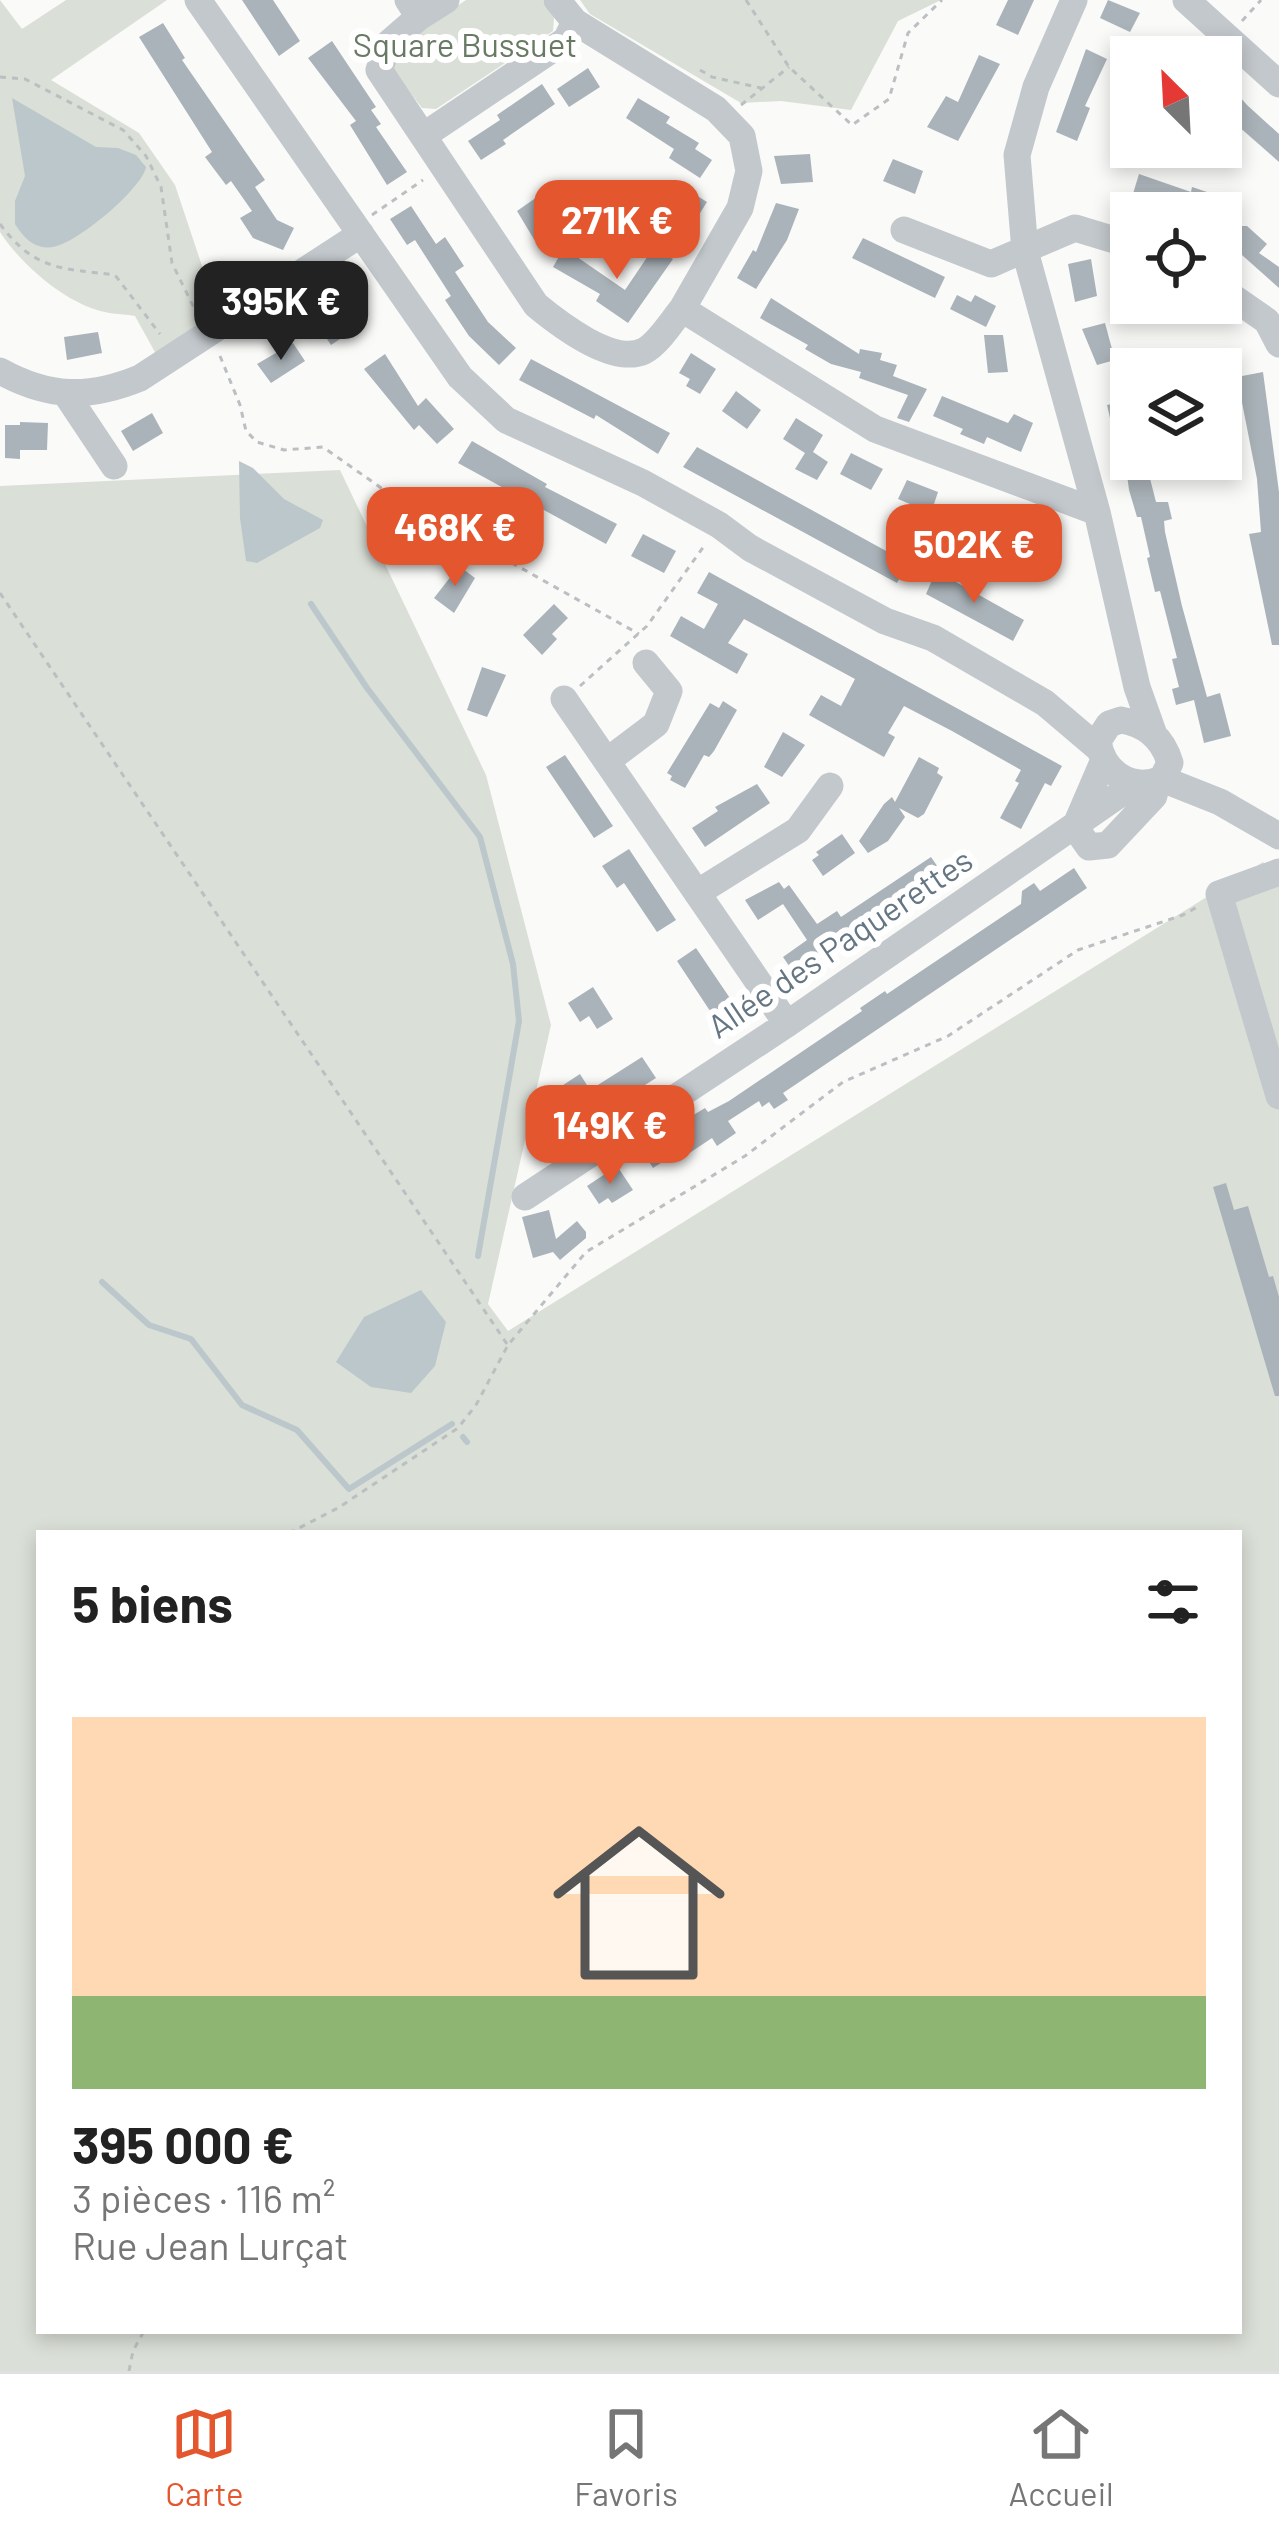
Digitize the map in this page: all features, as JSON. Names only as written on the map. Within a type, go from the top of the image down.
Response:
[{"type":"street","points":[[198,0],[460,377],[506,420],[579,451],[719,525],[750,548],[885,622],[933,638],[1108,739],[1153,732]]},
{"type":"street","points":[[446,0],[414,9],[389,43],[379,70],[536,305],[558,323],[618,356],[645,350],[682,309],[740,208],[749,171],[742,136],[716,109],[566,11]]},
{"type":"street","points":[[1074,0],[1036,87],[1017,155],[1025,250],[1097,512],[1136,687],[1153,732],[1156,777],[1154,796],[1108,845],[1089,847],[1075,827],[1108,739],[1136,687]]},
{"type":"street","points":[[1186,0],[1226,36]]},
{"type":"street","points":[[423,136],[566,40],[566,11]]},
{"type":"street","points":[[1242,51],[1279,84]]},
{"type":"street","points":[[904,230],[991,264],[1075,228],[1110,239]]},
{"type":"street","points":[[0,371],[66,394],[106,392],[176,355],[358,230]]},
{"type":"street","points":[[1242,304],[1267,321],[1279,344]]},
{"type":"street","points":[[682,309],[875,429],[1097,512]]},
{"type":"street","points":[[66,394],[114,466]]},
{"type":"street","points":[[607,761],[656,724],[663,708],[669,691],[646,663]]},
{"type":"street","points":[[564,699],[787,1024]]},
{"type":"street","points":[[1108,739],[1112,772],[1156,777],[1220,802],[1279,836]]},
{"type":"street","name":"Allée des Paquerettes","points":[[524,1197],[1156,777]]},
{"type":"street","points":[[698,893],[798,830],[830,786]]},
{"type":"street","points":[[1279,872],[1219,894],[1279,1096]]},
{"type":"path","points":[[746,0],[789,67],[852,125],[889,99],[908,33],[942,0]]},
{"type":"path","points":[[1228,36],[1261,0]]},
{"type":"path","points":[[692,66],[712,77],[760,88]]},
{"type":"path","points":[[742,136],[741,103],[789,67]]},
{"type":"path","points":[[0,77],[25,79],[123,130],[146,155],[161,187],[172,263],[226,365],[246,431],[257,442],[284,450],[323,447],[394,497],[639,634]]},
{"type":"path","points":[[358,230],[443,166]]},
{"type":"path","points":[[0,224],[18,249],[50,266],[115,275],[176,355]]},
{"type":"path","points":[[564,699],[639,634],[719,525]]},
{"type":"path","points":[[0,593],[508,1345]]},
{"type":"path","points":[[296,1530],[338,1508],[458,1428],[508,1345],[586,1252],[745,1156],[843,1082],[948,1036],[1078,950],[1183,915],[1219,894]]},
{"type":"path","points":[[129,2371],[142,2334]]},
{"type":"green space","points":[[0,0],[22,29],[66,0],[167,0],[51,80],[139,133],[175,185],[219,317],[156,354],[135,316],[101,311],[69,298],[30,267],[0,232]]},
{"type":"green space","name":"Square Bussuet","points":[[466,0],[543,0],[554,18],[553,31],[436,109],[422,108],[389,65],[396,47]]},
{"type":"green space","points":[[580,0],[941,0],[898,21],[851,110],[781,101],[741,103],[590,14]]},
{"type":"green space","points":[[340,470],[486,775],[551,1025],[488,1304],[508,1331],[1263,862],[1279,880],[1279,2371],[0,2371],[0,486]]},
{"type":"shaded area","points":[[12,98],[96,147],[136,155],[146,167],[107,214],[63,244],[41,247],[15,224],[15,201],[25,176]]},
{"type":"shaded area","points":[[239,461],[253,468],[284,499],[323,520],[320,528],[257,563],[246,561]]},
{"type":"shaded area","points":[[421,1290],[446,1322],[435,1366],[411,1393],[371,1387],[336,1362],[364,1317]]},
{"type":"building","points":[[242,0],[273,0],[300,41],[279,56]]},
{"type":"building","points":[[1008,0],[1034,0],[1018,35],[996,25]]},
{"type":"building","points":[[1108,0],[1140,13],[1130,32],[1100,18]]},
{"type":"building","points":[[163,23],[182,60],[265,180],[255,187],[277,220],[294,228],[283,250],[253,238],[240,218],[252,211],[231,181],[226,185],[205,157],[212,152],[139,37]]},
{"type":"building","points":[[332,41],[376,107],[371,110],[381,124],[376,127],[407,172],[387,185],[350,125],[356,121],[308,58]]},
{"type":"building","points":[[1086,49],[1107,59],[1085,106],[1090,108],[1077,141],[1056,132]]},
{"type":"building","points":[[979,55],[1000,64],[958,141],[927,127],[946,96],[958,102]]},
{"type":"building","points":[[588,68],[600,87],[569,107],[557,89]]},
{"type":"building","points":[[542,84],[555,104],[481,160],[468,141]]},
{"type":"building","points":[[638,98],[670,117],[666,123],[699,143],[695,149],[712,160],[700,178],[669,158],[674,149],[626,118]]},
{"type":"building","points":[[1242,99],[1279,134],[1279,162],[1242,129]]},
{"type":"building","points":[[810,154],[813,182],[781,184],[774,156]]},
{"type":"building","points":[[893,159],[923,171],[915,194],[883,181]]},
{"type":"building","points":[[1139,174],[1191,192],[1134,192]]},
{"type":"building","points":[[688,190],[707,202],[688,232],[669,219]]},
{"type":"building","points":[[537,197],[556,228],[535,241],[517,211]]},
{"type":"building","points":[[776,203],[799,209],[787,240],[756,289],[737,278],[753,250],[756,252]]},
{"type":"building","points":[[411,206],[436,244],[445,237],[464,266],[455,272],[488,322],[516,348],[499,365],[469,336],[445,300],[451,296],[415,240],[407,245],[390,219]]},
{"type":"building","points":[[1242,226],[1267,244],[1259,253],[1279,267],[1279,288],[1242,255]]},
{"type":"building","points":[[863,238],[945,277],[935,298],[852,258]]},
{"type":"building","points":[[654,247],[673,259],[628,323],[596,301],[600,294],[553,267],[564,248],[625,290]]},
{"type":"building","points":[[1091,259],[1097,296],[1075,302],[1068,264]]},
{"type":"building","points":[[957,295],[971,302],[975,295],[996,306],[986,327],[950,309]]},
{"type":"building","points":[[771,298],[859,354],[860,349],[882,353],[880,360],[897,365],[893,376],[927,389],[909,422],[897,418],[908,395],[859,378],[861,372],[831,364],[760,318]]},
{"type":"building","points":[[352,305],[364,323],[331,345],[317,324]]},
{"type":"building","points":[[1105,323],[1110,361],[1097,365],[1082,329]]},
{"type":"building","points":[[98,332],[102,353],[67,360],[64,337]]},
{"type":"building","points":[[984,335],[1003,335],[1008,372],[988,373]]},
{"type":"building","points":[[293,343],[305,361],[271,383],[257,364]]},
{"type":"building","points":[[691,353],[716,369],[700,394],[686,386],[690,379],[679,373]]},
{"type":"building","points":[[385,354],[418,406],[426,398],[454,429],[437,444],[419,425],[414,430],[364,369]]},
{"type":"building","points":[[531,359],[670,433],[658,454],[596,415],[594,419],[519,380]]},
{"type":"building","points":[[1263,372],[1279,492],[1279,645],[1272,645],[1249,534],[1261,532],[1242,376]]},
{"type":"building","points":[[736,391],[761,410],[747,429],[722,411]]},
{"type":"building","points":[[942,396],[1008,423],[1014,414],[1033,423],[1021,452],[987,437],[984,444],[933,416]]},
{"type":"building","points":[[152,413],[163,433],[133,451],[121,431]]},
{"type":"building","points":[[796,418],[823,435],[813,452],[828,462],[817,480],[795,469],[805,453],[783,439]]},
{"type":"building","points":[[48,423],[47,450],[20,450],[20,459],[5,458],[5,425]]},
{"type":"building","points":[[472,441],[547,484],[545,487],[617,524],[606,544],[458,463]]},
{"type":"building","points":[[697,447],[908,563],[897,583],[683,467]]},
{"type":"building","points":[[851,453],[883,469],[871,490],[840,474]]},
{"type":"building","points":[[907,480],[938,492],[931,513],[898,499]]},
{"type":"building","points":[[1128,480],[1150,480],[1156,502],[1168,502],[1172,519],[1164,521],[1165,532],[1182,606],[1207,697],[1220,693],[1231,736],[1204,743],[1194,700],[1176,705],[1172,689],[1179,687],[1172,659],[1177,658],[1160,591],[1155,592],[1141,517],[1137,517]]},
{"type":"building","points":[[963,506],[993,517],[983,541],[956,530]]},
{"type":"building","points":[[1030,529],[1062,542],[1047,580],[1023,570],[1020,554]]},
{"type":"building","points":[[643,534],[676,551],[664,573],[631,556]]},
{"type":"building","points":[[459,566],[475,578],[454,613],[434,598]]},
{"type":"building","points":[[936,571],[1024,620],[1013,641],[926,594]]},
{"type":"building","points":[[709,572],[1062,766],[1051,786],[1045,783],[1021,829],[1000,818],[1021,770],[952,731],[904,706],[888,733],[895,737],[884,757],[809,715],[821,695],[841,706],[855,679],[744,619],[728,643],[748,654],[737,674],[670,636],[681,616],[704,629],[718,604],[697,593]]},
{"type":"building","points":[[554,604],[568,618],[552,634],[557,639],[542,655],[523,635]]},
{"type":"building","points":[[482,667],[506,675],[487,717],[467,710]]},
{"type":"building","points":[[723,701],[737,710],[714,751],[709,757],[704,755],[685,788],[670,780],[667,773],[710,703],[719,708]]},
{"type":"building","points":[[783,732],[805,745],[782,777],[764,767]]},
{"type":"building","points":[[565,755],[613,826],[594,838],[546,767]]},
{"type":"building","points":[[919,757],[939,768],[937,773],[943,777],[924,814],[918,818],[899,808],[905,817],[888,841],[868,853],[859,841],[884,804],[892,797],[895,802]]},
{"type":"building","points":[[757,784],[770,803],[705,847],[692,828],[718,811],[715,807]]},
{"type":"building","points":[[842,834],[855,853],[823,876],[812,860]]},
{"type":"building","points":[[629,849],[676,920],[657,932],[624,883],[617,888],[602,866]]},
{"type":"building","points":[[931,857],[944,876],[796,976],[783,957],[807,940],[783,904],[758,920],[745,900],[779,882],[784,889],[789,885],[817,924],[837,911],[841,917]]},
{"type":"building","points":[[1074,868],[1087,888],[783,1093],[788,1100],[774,1109],[769,1102],[762,1107],[759,1101],[728,1121],[736,1133],[717,1146],[712,1138],[682,1158],[678,1152],[653,1168],[640,1147],[705,1108],[708,1112],[729,1101],[885,991],[887,994],[1021,904],[1022,891],[1034,883],[1040,891]]},
{"type":"building","points":[[696,948],[740,1013],[720,1026],[677,961]]},
{"type":"building","points":[[593,987],[613,1019],[597,1029],[589,1016],[580,1022],[568,1003]]},
{"type":"building","points":[[642,1057],[656,1078],[604,1111],[607,1116],[593,1126],[585,1113],[576,1118],[557,1089],[580,1074],[590,1090]]},
{"type":"building","points":[[617,1166],[633,1190],[612,1203],[608,1198],[599,1204],[587,1186]]},
{"type":"building","points":[[1226,1183],[1234,1210],[1248,1206],[1279,1297],[1279,1396],[1275,1396],[1213,1187]]},
{"type":"building","points":[[549,1210],[556,1239],[577,1221],[586,1232],[586,1238],[560,1260],[553,1252],[533,1258],[522,1217]]},
{"type":"waterway","points":[[311,604],[367,688],[480,837],[513,964],[519,1021],[478,1256]]},
{"type":"waterway","points":[[102,1282],[149,1325],[191,1339],[242,1405],[297,1430],[349,1489],[452,1424]]},
{"type":"waterway","points":[[463,1437],[467,1442]]}]
